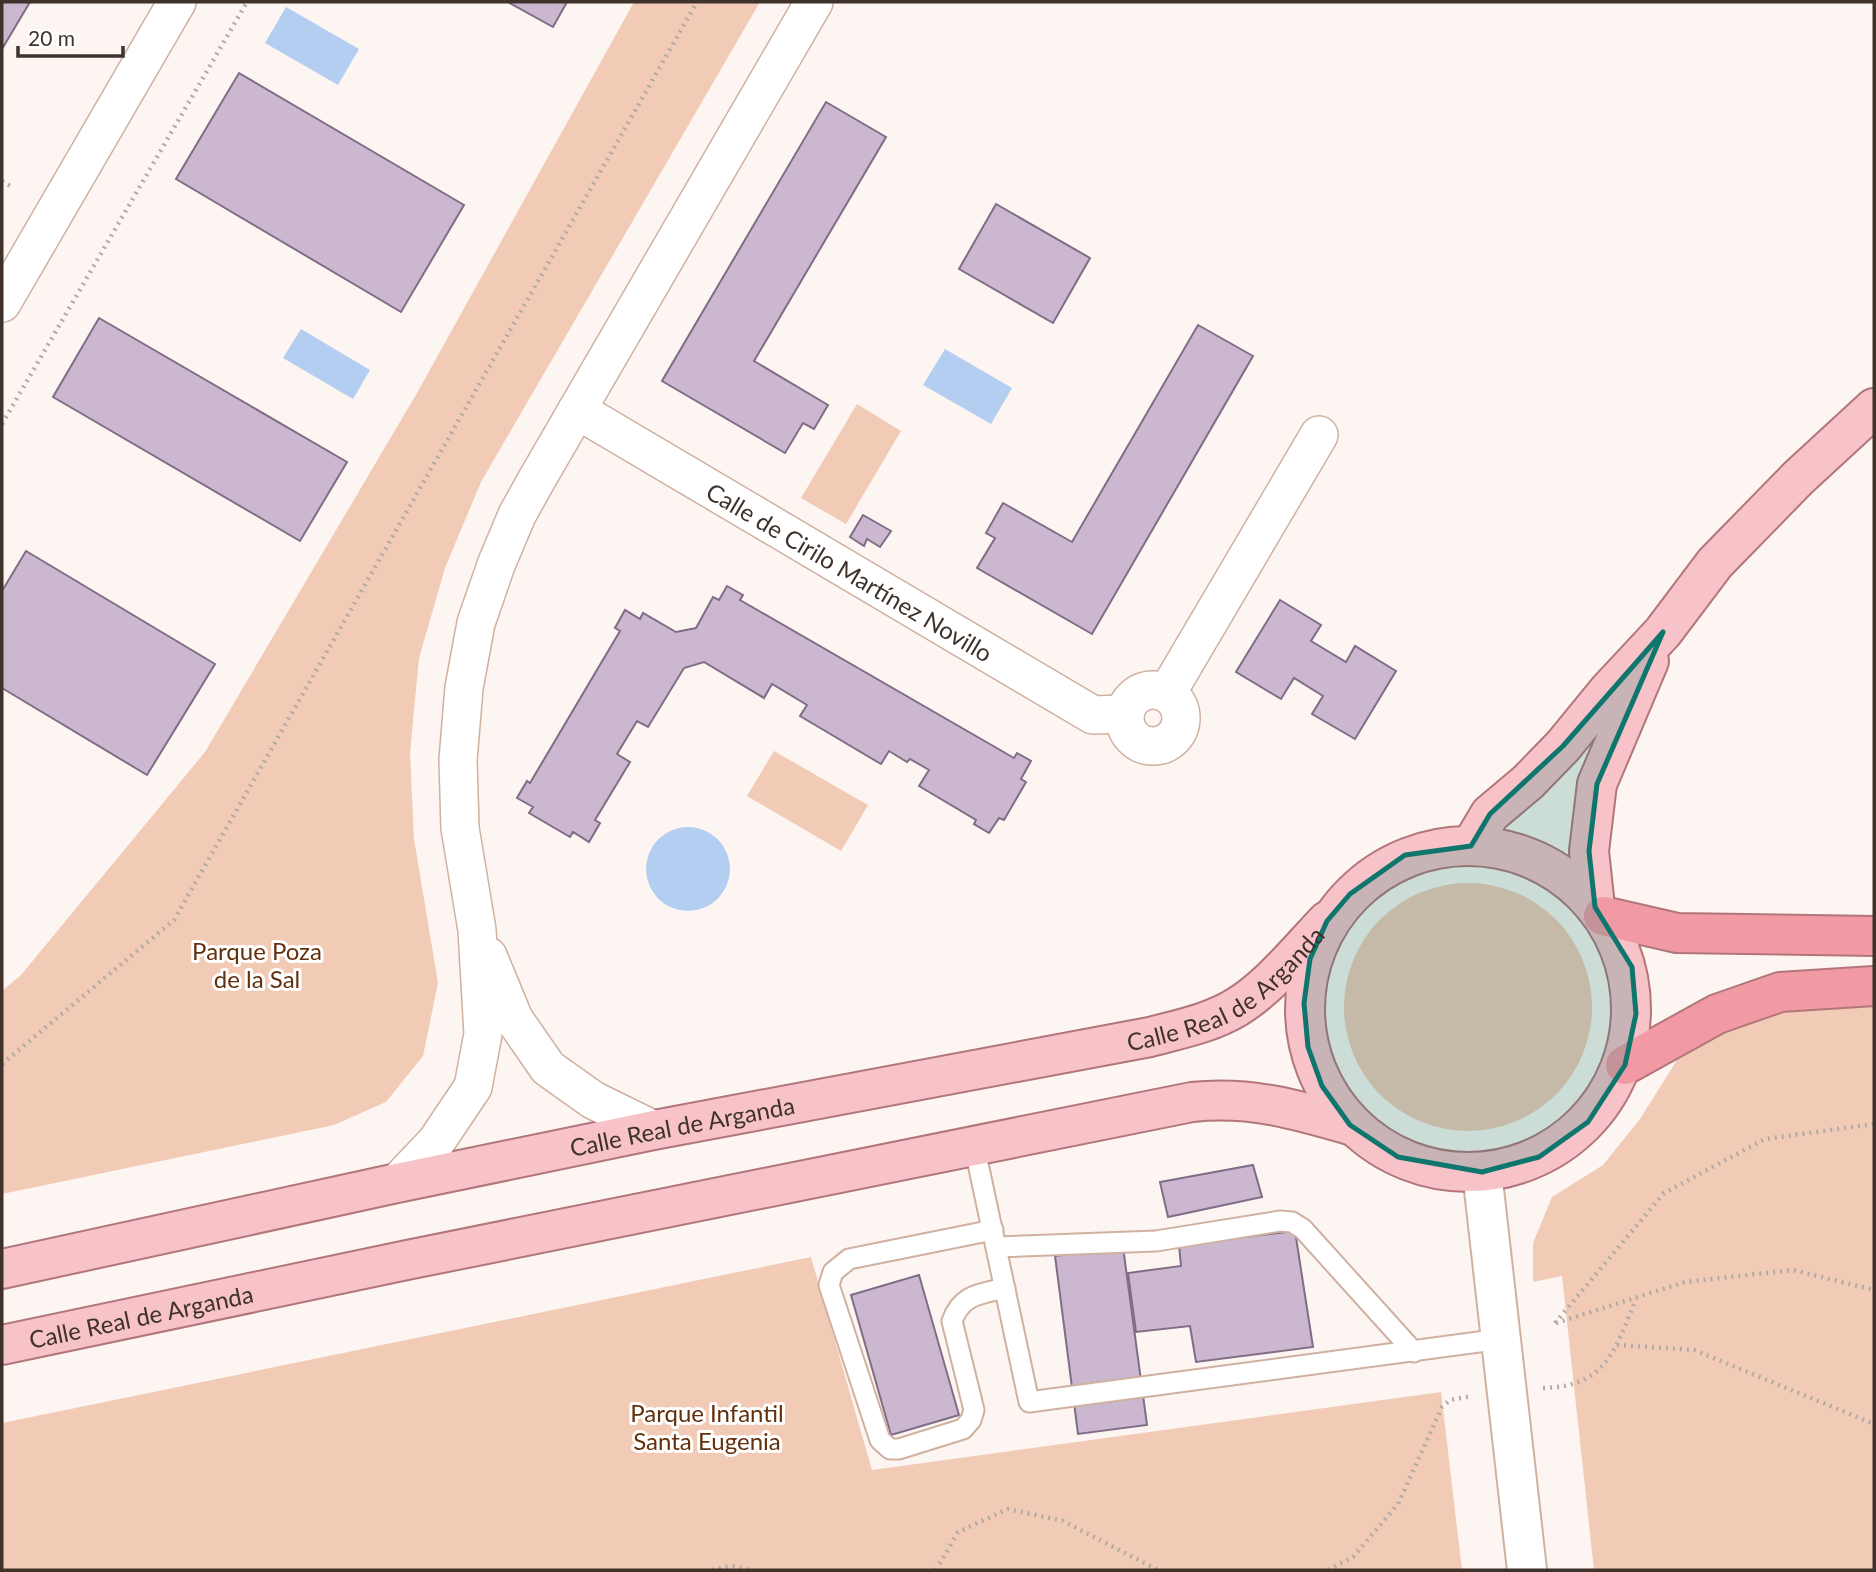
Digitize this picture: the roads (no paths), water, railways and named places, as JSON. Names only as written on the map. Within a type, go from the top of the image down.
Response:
[{"type":"highway","points":[[1599,911],[1677,933],[1874,936]]},
{"type":"highway","points":[[1625,1065],[1717,1014],[1780,992],[1874,986]]},
{"type":"main road","points":[[1471,846],[1490,814],[1563,746],[1608,691],[1663,632],[1715,563],[1798,478],[1874,408]]},
{"type":"main road","points":[[1599,911],[1589,851],[1597,784],[1624,716],[1663,632]]},
{"type":"main road","points":[[1471,846],[1530,860],[1566,881],[1599,911],[1632,967],[1636,1014],[1625,1065],[1588,1122],[1539,1157],[1482,1172],[1441,1169],[1398,1157],[1350,1125],[1322,1086],[1308,1047],[1304,1003],[1310,959],[1327,921],[1350,894],[1405,855],[1471,846]]},
{"type":"main road","name":"Calle Real de Arganda","points":[[2,1269],[654,1130],[1133,1040],[1207,1022],[1238,1007],[1261,988],[1327,921]]},
{"type":"main road","name":"Calle Real de Arganda","points":[[2,1345],[407,1260],[1169,1107],[1222,1099],[1288,1107],[1350,1125]]},
{"type":"main road","points":[[1482,1172],[1527,1570]]},
{"type":"street","points":[[2,303],[177,2]]},
{"type":"street","points":[[397,1183],[436,1142],[473,1087],[483,1034],[477,930],[460,828],[458,760],[464,688],[476,623],[496,565],[517,515],[814,2]]},
{"type":"street","name":"Calle de Cirilo Martínez Novillo","points":[[577,410],[1093,715],[1125,714],[1129,732],[1135,739],[1152,746],[1169,741],[1180,726],[1181,717],[1174,700],[1167,694],[1319,435]]},
{"type":"street","points":[[477,930],[514,1019],[548,1068],[593,1100],[654,1130]]},
{"type":"lane","points":[[974,1146],[1029,1402],[1502,1339]]},
{"type":"lane","points":[[1005,1288],[970,1297],[957,1308],[952,1321],[974,1410],[971,1420],[963,1429],[900,1449],[890,1449],[880,1440],[829,1285],[833,1272],[849,1259],[994,1238],[1156,1241],[1280,1221],[1292,1222],[1303,1229],[1414,1352]]},
{"type":"water","points":[[286,7],[359,49],[338,85],[265,43]]},
{"type":"water","points":[[301,329],[370,370],[353,399],[283,358]]},
{"type":"water","points":[[945,349],[1012,388],[991,424],[923,385]]},
{"type":"water","points":[[688,827],[711,834],[723,846],[730,869],[723,892],[711,904],[688,911],[665,904],[653,892],[646,869],[653,846],[665,834]]},
{"type":"park label","name":"Parque Poza de la Sal","points":[[257,964]]},
{"type":"park label","name":"Parque Infantil Santa Eugenia","points":[[707,1426]]}]
